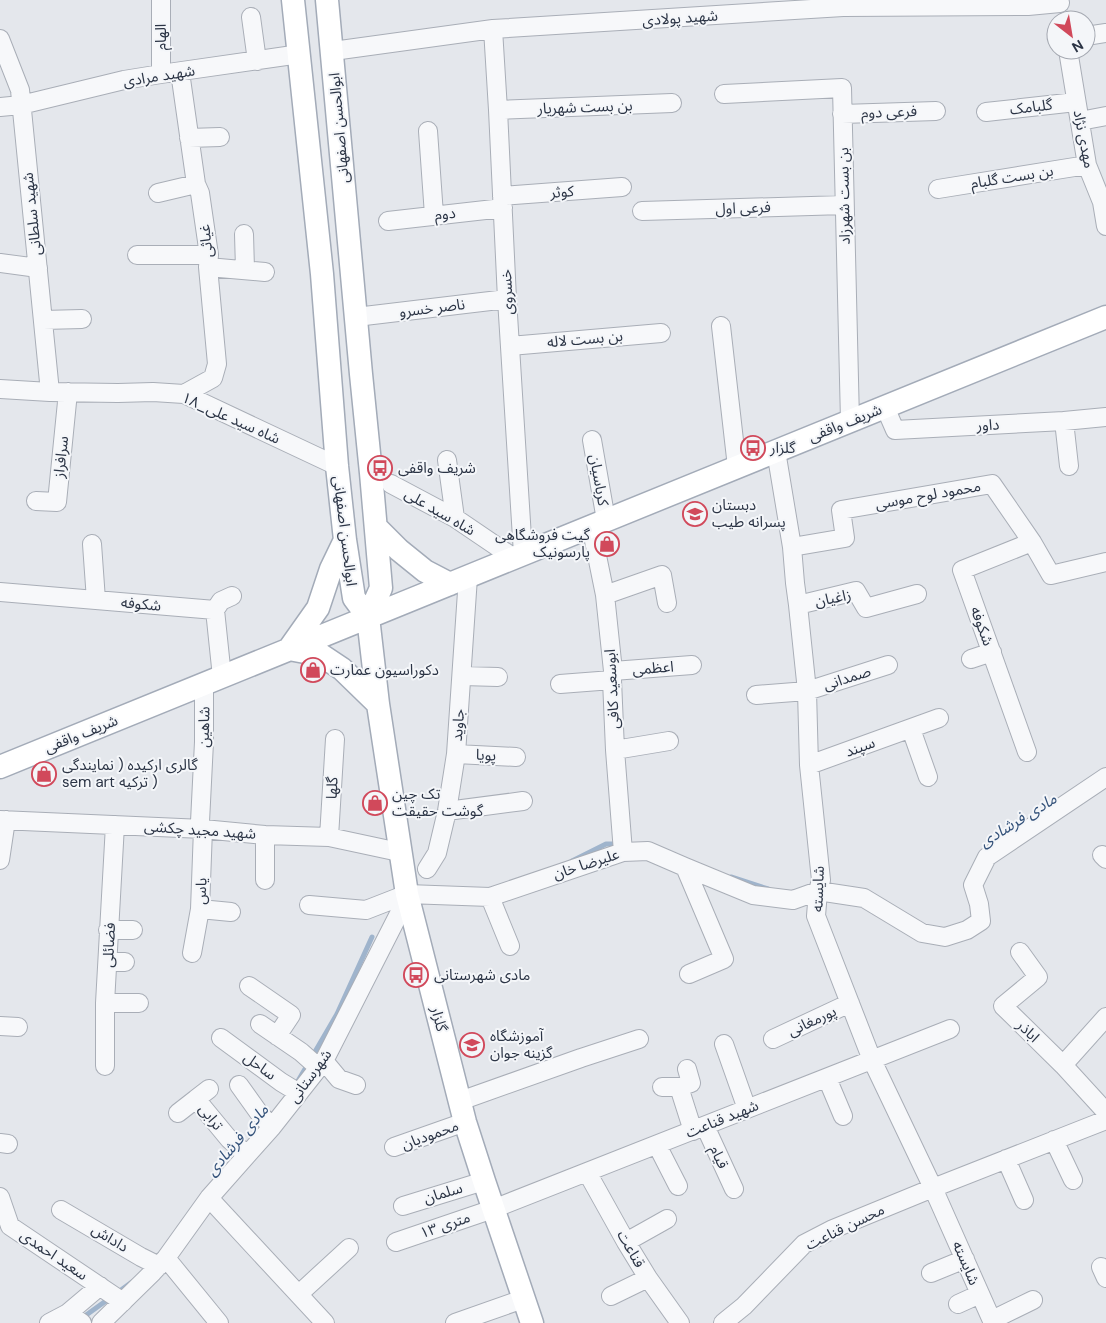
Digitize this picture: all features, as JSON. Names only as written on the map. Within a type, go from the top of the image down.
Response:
[{"type":"main road","name":"ابوالحسن اصفهانی","points":[[293,0],[322,274],[337,466],[345,540],[354,598],[368,617],[381,588],[327,0]]},
{"type":"main road","points":[[316,217],[319,223],[330,229],[342,227],[347,222]]},
{"type":"main road","points":[[322,274],[328,263],[334,260],[341,260],[352,268]]},
{"type":"main road","name":"شریف واقفی","points":[[0,767],[1106,317]]},
{"type":"main road","points":[[376,527],[399,550],[425,571],[459,580]]},
{"type":"main road","points":[[345,540],[331,569],[318,608],[289,649],[321,655],[342,669],[378,704]]},
{"type":"main road","name":"گلزار","points":[[368,617],[378,704],[407,896],[463,1112],[493,1209],[532,1323]]},
{"type":"street","name":"الهام","points":[[161,0],[161,74]]},
{"type":"street","name":"شهید پولادی","points":[[332,51],[493,30],[843,4],[1061,8]]},
{"type":"street","points":[[251,16],[257,60]]},
{"type":"street","name":"خسروی","points":[[493,30],[508,299],[518,556]]},
{"type":"street","name":"شهید سلطانی","points":[[0,39],[20,90],[50,392]]},
{"type":"street","name":"شهید مرادی","points":[[0,107],[21,105],[124,80],[300,54]]},
{"type":"street","name":"مهدی نژاد","points":[[1070,60],[1087,165],[1104,202],[1106,226]]},
{"type":"street","name":"غیاثی","points":[[180,72],[196,184],[200,193],[208,261],[216,364],[213,378],[184,394]]},
{"type":"street","name":"بن بست شهرزاد","points":[[724,94],[842,88],[850,421]]},
{"type":"street","name":"گلبامک","points":[[986,112],[1076,102]]},
{"type":"street","name":"بن بست شهریار","points":[[498,110],[672,103]]},
{"type":"street","name":"فرعی دوم","points":[[842,114],[936,111]]},
{"type":"street","points":[[1080,121],[1106,116]]},
{"type":"street","points":[[428,131],[434,216]]},
{"type":"street","points":[[189,138],[220,137]]},
{"type":"street","name":"بن بست گلبام","points":[[938,189],[1087,165]]},
{"type":"street","points":[[158,193],[196,184]]},
{"type":"street","name":"کوثر","points":[[502,202],[622,187]]},
{"type":"street","name":"دوم","points":[[388,220],[434,216],[502,202]]},
{"type":"street","name":"فرعی اول","points":[[642,211],[844,206]]},
{"type":"street","points":[[244,234],[245,269]]},
{"type":"street","points":[[137,255],[208,261],[266,272]]},
{"type":"street","points":[[0,263],[38,268]]},
{"type":"street","name":"ناصر خسرو","points":[[356,317],[508,299]]},
{"type":"street","points":[[43,320],[82,319]]},
{"type":"street","points":[[721,326],[737,467]]},
{"type":"street","name":"بن بست لاله","points":[[510,346],[660,333]]},
{"type":"street","name":"۱۸_شاه سید علی","points":[[0,388],[50,392],[153,392],[184,394],[337,466]]},
{"type":"street","name":"سرافراز","points":[[36,502],[57,502],[68,392]]},
{"type":"street","name":"داور","points":[[885,407],[895,430],[1106,417]]},
{"type":"street","points":[[1064,421],[1069,466]]},
{"type":"street","name":"کرباسیان","points":[[592,440],[599,523]]},
{"type":"street","name":"شایسته","points":[[776,451],[792,547],[788,583],[798,605],[807,691],[809,765],[821,880],[816,916],[872,1060],[993,1322]]},
{"type":"street","points":[[447,460],[455,518]]},
{"type":"street","name":"شاه سید علی","points":[[391,484],[455,518],[518,556]]},
{"type":"street","name":"محمود لوح موسی","points":[[792,547],[845,538],[841,510],[992,484],[1052,575],[1106,562]]},
{"type":"street","name":"ابوسعید کافی","points":[[599,523],[613,676],[615,750],[623,852]]},
{"type":"street","name":"شکوفه","points":[[1027,752],[962,570],[1032,542]]},
{"type":"street","points":[[92,544],[96,600]]},
{"type":"street","points":[[605,595],[662,574],[667,602]]},
{"type":"street","name":"جاوید","points":[[427,870],[437,853],[447,811],[456,754],[462,676],[459,580]]},
{"type":"street","name":"زاغیان","points":[[798,605],[856,591],[866,608],[917,594]]},
{"type":"street","name":"شکوفه","points":[[0,592],[215,610]]},
{"type":"street","points":[[213,680],[215,610],[222,601],[232,596]]},
{"type":"street","points":[[971,659],[992,652]]},
{"type":"street","name":"اعظمی","points":[[560,684],[692,665]]},
{"type":"street","name":"صمدانی","points":[[756,695],[807,691],[888,665]]},
{"type":"street","points":[[462,676],[498,677]]},
{"type":"street","name":"شاهین","points":[[203,829],[200,822],[204,742],[213,680]]},
{"type":"street","name":"سپند","points":[[809,765],[939,718]]},
{"type":"street","points":[[911,728],[928,777]]},
{"type":"street","name":"گلها","points":[[329,837],[335,739]]},
{"type":"street","points":[[615,750],[669,741]]},
{"type":"street","name":"پویا","points":[[456,754],[516,757]]},
{"type":"street","points":[[818,891],[864,898],[922,933],[945,936],[967,930],[981,921],[979,904],[973,885],[987,857],[1106,777]]},
{"type":"street","points":[[447,811],[524,801]]},
{"type":"street","points":[[0,860],[3,820]]},
{"type":"street","name":"شهید مجید چکشی","points":[[3,820],[329,837],[399,852]]},
{"type":"street","name":"فضائلی","points":[[106,1066],[105,1003],[117,962],[108,930],[115,825]]},
{"type":"street","name":"یاس","points":[[192,953],[200,909],[203,829]]},
{"type":"street","points":[[265,835],[265,880]]},
{"type":"street","name":"علیرضا خان","points":[[407,896],[490,897],[623,852],[648,851],[753,895],[793,900],[818,891]]},
{"type":"street","points":[[685,868],[724,959],[689,974]]},
{"type":"street","points":[[308,905],[366,910],[407,896]]},
{"type":"street","name":"شهرستانی","points":[[101,1323],[163,1262],[209,1198],[272,1127],[322,1065],[407,896]]},
{"type":"street","points":[[490,897],[510,946]]},
{"type":"street","points":[[200,909],[231,912]]},
{"type":"street","points":[[108,930],[133,930]]},
{"type":"street","name":"اباذر","points":[[1020,952],[1038,977],[1003,1006],[1063,1065],[1106,1112]]},
{"type":"street","points":[[249,986],[291,1015],[277,1036]]},
{"type":"street","points":[[105,1003],[139,1004]]},
{"type":"street","name":"پورمغانی","points":[[774,1039],[850,1003]]},
{"type":"street","points":[[1063,1065],[1106,1018]]},
{"type":"street","points":[[260,1024],[322,1065],[339,1079],[356,1086]]},
{"type":"street","points":[[0,1026],[18,1027]]},
{"type":"street","name":"شهید قناعت","points":[[493,1209],[950,1029]]},
{"type":"street","name":"ساحل","points":[[221,1038],[281,1082],[299,1092]]},
{"type":"street","name":"محمودیان","points":[[394,1148],[463,1112],[582,1058],[640,1039]]},
{"type":"street","points":[[724,1044],[747,1109]]},
{"type":"street","name":"قیام","points":[[686,1070],[691,1084],[671,1087],[699,1128],[734,1189]]},
{"type":"street","points":[[827,1078],[843,1116]]},
{"type":"street","points":[[239,1085],[272,1127]]},
{"type":"street","name":"ترابی","points":[[178,1113],[202,1094],[229,1139],[247,1155]]},
{"type":"street","name":"محسن قناعت","points":[[723,1323],[744,1306],[804,1244],[833,1229],[932,1188],[1106,1120]]},
{"type":"street","points":[[1054,1140],[1073,1180]]},
{"type":"street","points":[[657,1145],[678,1186]]},
{"type":"street","points":[[1006,1159],[1024,1200]]},
{"type":"street","name":"قناعت","points":[[587,1172],[648,1278],[680,1323]]},
{"type":"street","name":"سلمان","points":[[403,1206],[484,1181]]},
{"type":"street","name":"سعید احمدی","points":[[0,1198],[10,1226],[123,1302]]},
{"type":"street","points":[[209,1198],[325,1323]]},
{"type":"street","name":"۱۳ متری","points":[[396,1242],[493,1209]]},
{"type":"street","name":"داداش","points":[[61,1210],[141,1257],[163,1262]]},
{"type":"street","points":[[626,1242],[667,1219]]},
{"type":"street","points":[[299,1294],[349,1248]]},
{"type":"street","points":[[932,1273],[965,1259]]},
{"type":"street","points":[[163,1262],[219,1323]]},
{"type":"street","points":[[611,1296],[648,1278]]},
{"type":"street","points":[[49,1323],[68,1312],[100,1286]]},
{"type":"street","points":[[958,1304],[980,1294]]},
{"type":"street","points":[[455,1323],[523,1299]]},
{"type":"street","points":[[993,1322],[1033,1300]]},
{"type":"street","points":[[68,1312],[82,1323]]},
{"type":"waterway","name":"مادی فرشادی","points":[[572,861],[606,844],[619,844]]},
{"type":"waterway","name":"مادی فرشادی","points":[[731,877],[768,889]]},
{"type":"waterway","name":"مادی فرشادی","points":[[298,1081],[337,1014],[372,937]]},
{"type":"waterway","name":"مادی فرشادی","points":[[117,1293],[132,1282]]},
{"type":"waterway","name":"مادی فرشادی","points":[[82,1318],[110,1298]]},
{"type":"place","name":"گلزار","points":[[753,448]]},
{"type":"place","name":"شریف واقفی","points":[[380,468]]},
{"type":"place","name":"دبستان پسرانه طیب","points":[[695,514]]},
{"type":"place","name":"گیت فروشگاهی پارسونیک","points":[[607,544]]},
{"type":"place","name":"دکوراسیون عمارت","points":[[313,670]]},
{"type":"place","name":"گالری ارکیده ( نمایندگی sem art ترکیه )","points":[[44,774]]},
{"type":"place","name":"تک چین گوشت حقیقت","points":[[375,803]]},
{"type":"place","name":"مادی شهرستانی","points":[[416,975]]},
{"type":"place","name":"آموزشگاه گزینه جوان","points":[[472,1045]]}]
